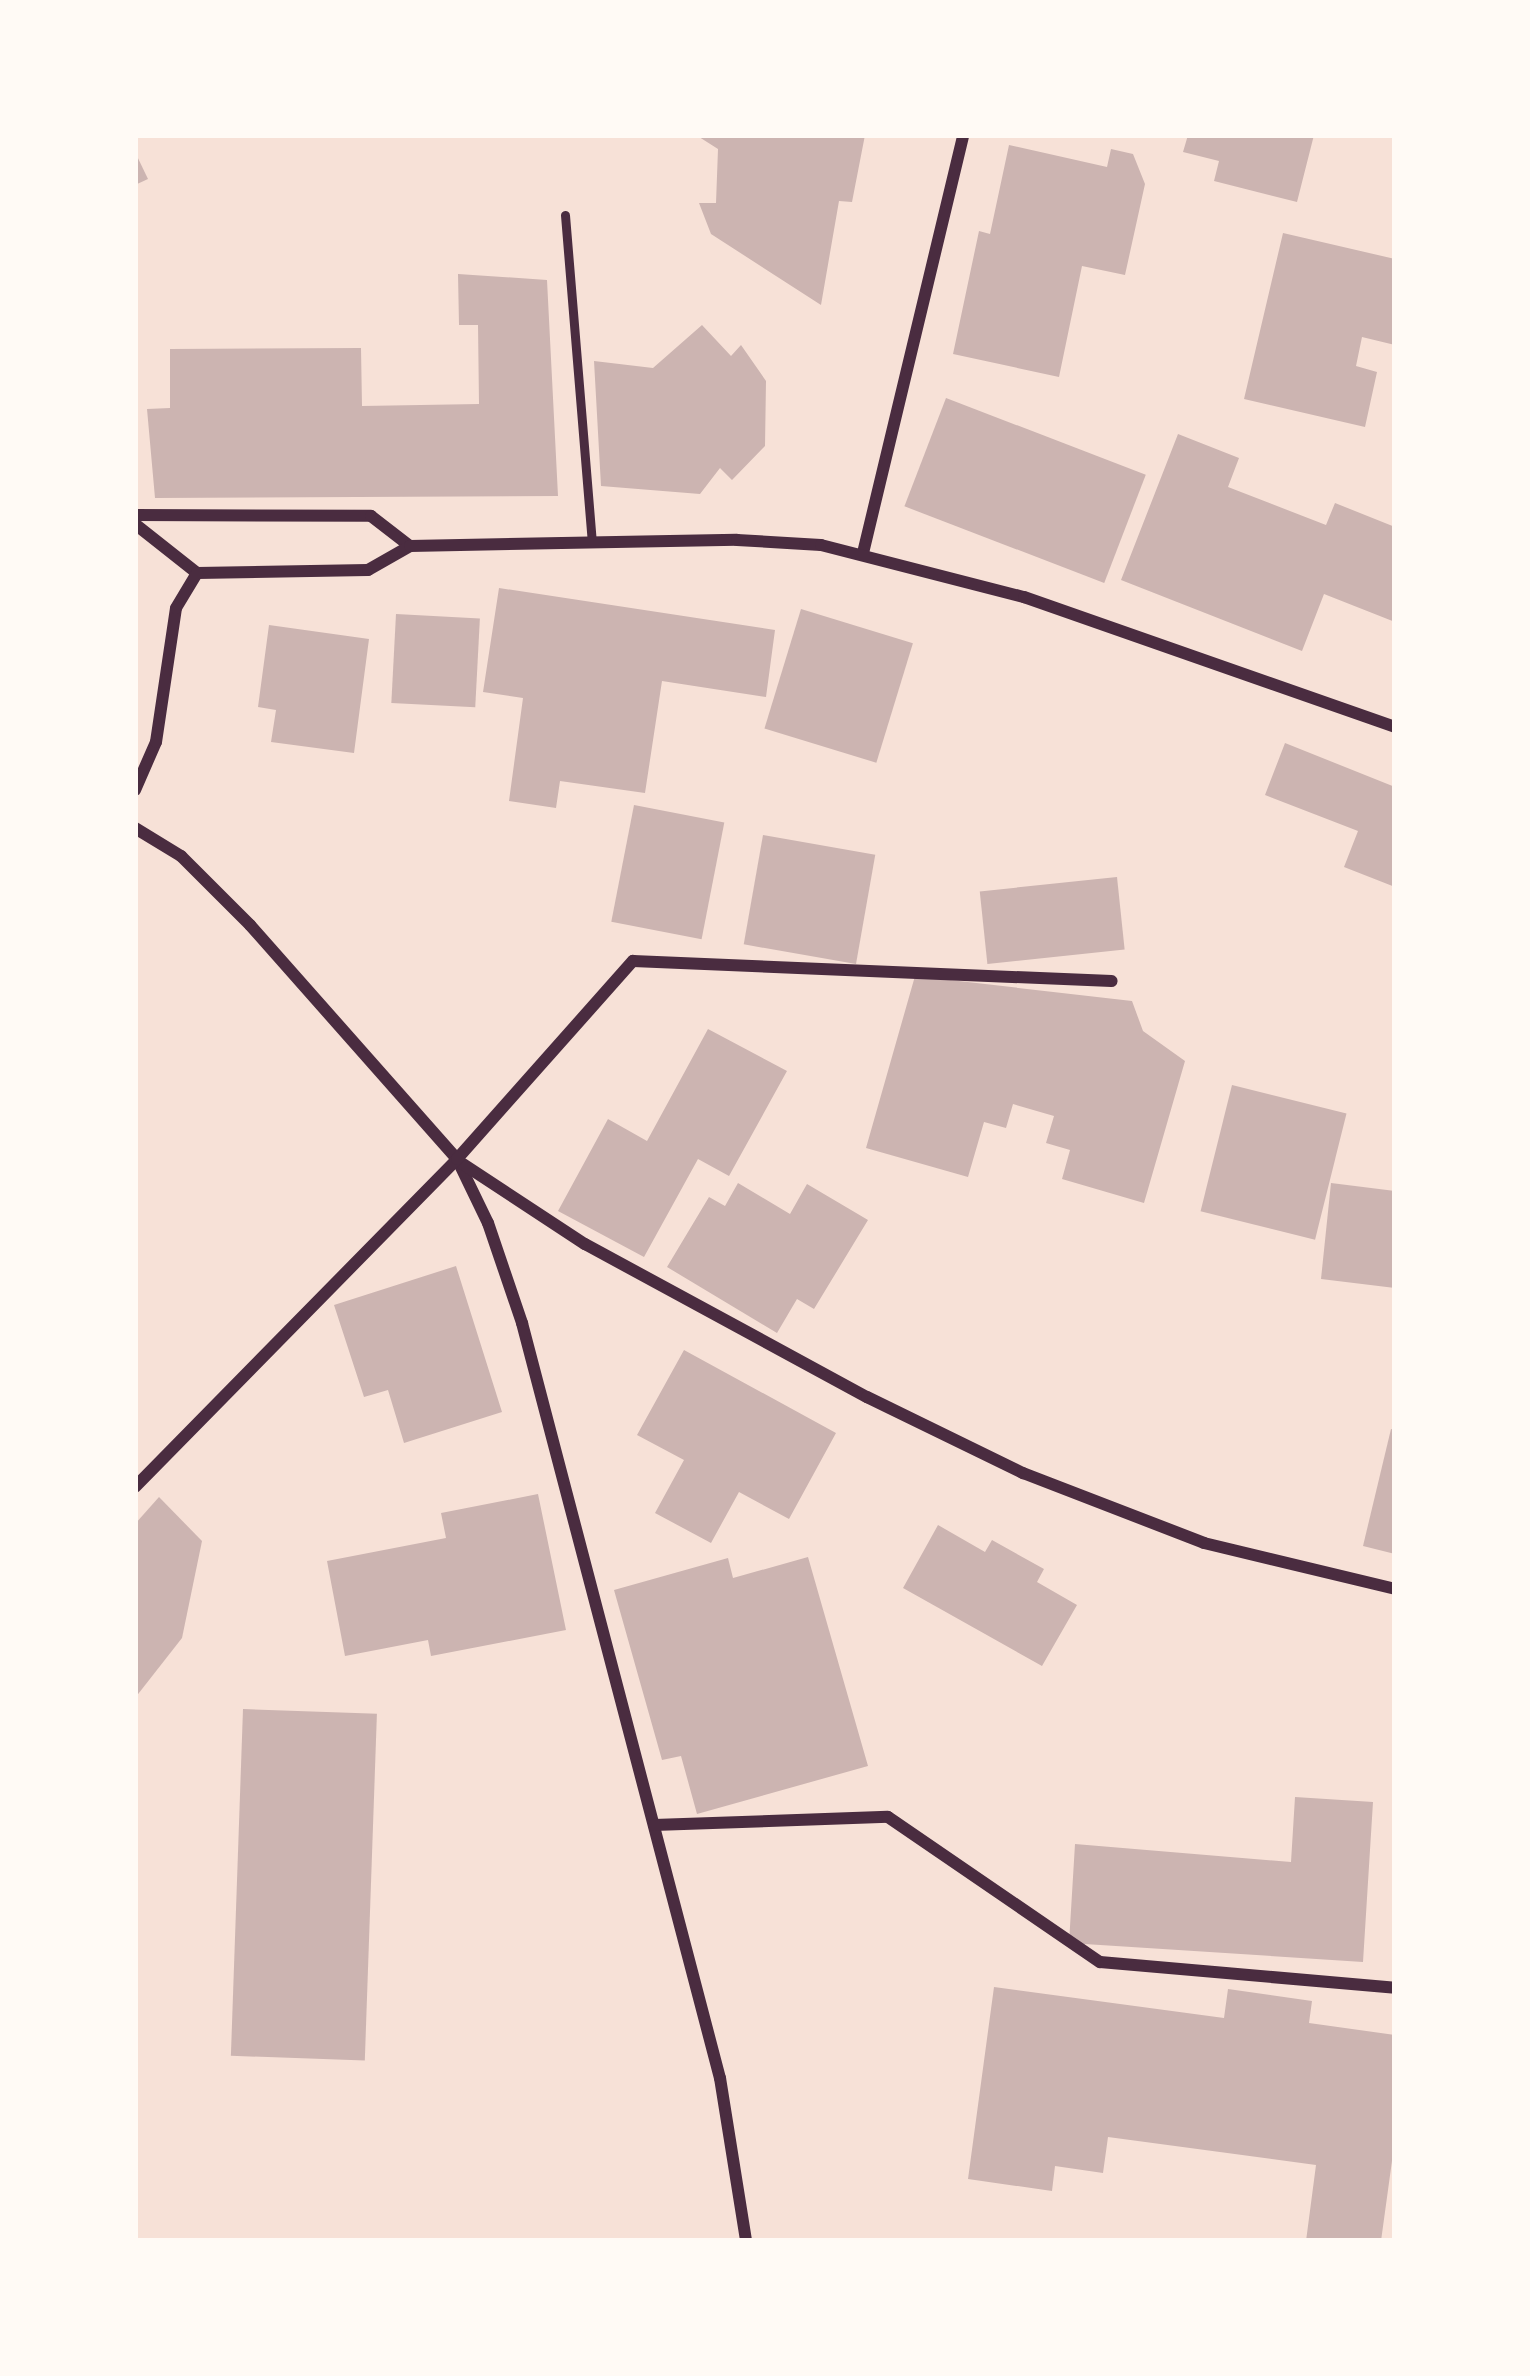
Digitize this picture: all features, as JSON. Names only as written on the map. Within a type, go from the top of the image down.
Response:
[{"type":"street","points":[[863,553],[963,135]]},
{"type":"street","points":[[135,520],[370,516],[410,546]]},
{"type":"street","points":[[135,520],[197,573],[368,570],[410,546],[758,540],[863,553],[1024,597],[1395,728]]},
{"type":"street","points":[[135,790],[156,742],[176,608],[197,573]]},
{"type":"street","points":[[135,828],[208,880],[457,1159],[519,1205],[927,1429],[1022,1473],[1204,1543],[1395,1589]]},
{"type":"street","points":[[135,1487],[457,1159],[633,962],[1112,981]]},
{"type":"street","points":[[457,1159],[488,1223],[522,1323],[734,2137],[746,2241]]},
{"type":"street","points":[[654,1825],[888,1817],[1100,1962],[1395,1988]]},
{"type":"lane","points":[[565,215],[592,542]]},
{"type":"building","points":[[696,135],[865,135],[852,202],[839,201],[821,305],[711,234],[699,203],[716,203],[718,149]]},
{"type":"building","points":[[1188,135],[1314,135],[1297,202],[1214,181],[1219,161],[1183,152]]},
{"type":"building","points":[[1009,145],[1107,167],[1111,149],[1133,154],[1145,184],[1125,275],[1082,266],[1059,377],[953,354],[979,231],[990,234]]},
{"type":"building","points":[[135,152],[148,179],[135,185]]},
{"type":"building","points":[[1283,233],[1395,259],[1395,345],[1362,337],[1356,366],[1377,372],[1365,427],[1244,399]]},
{"type":"building","points":[[458,274],[547,280],[558,496],[155,498],[147,409],[170,408],[170,349],[361,348],[362,406],[479,404],[478,325],[459,325]]},
{"type":"building","points":[[702,325],[731,356],[741,345],[766,381],[765,446],[732,480],[720,468],[700,494],[601,486],[594,361],[653,368]]},
{"type":"building","points":[[946,398],[1146,475],[1104,583],[904,506]]},
{"type":"building","points":[[1178,434],[1239,458],[1228,487],[1326,525],[1335,503],[1395,527],[1395,622],[1324,594],[1302,651],[1121,580]]},
{"type":"building","points":[[499,588],[775,630],[766,697],[662,681],[645,793],[560,781],[556,808],[509,801],[523,698],[483,692]]},
{"type":"building","points":[[801,609],[913,643],[876,763],[764,729]]},
{"type":"building","points":[[396,614],[480,618],[475,707],[391,703]]},
{"type":"building","points":[[269,625],[369,639],[354,753],[271,742],[276,710],[258,707]]},
{"type":"building","points":[[1285,743],[1395,787],[1395,887],[1344,867],[1358,831],[1265,795]]},
{"type":"building","points":[[634,805],[724,823],[702,939],[611,922]]},
{"type":"building","points":[[763,835],[875,855],[856,964],[744,944]]},
{"type":"building","points":[[1117,877],[1125,950],[987,964],[980,891]]},
{"type":"building","points":[[915,976],[1132,1001],[1143,1031],[1185,1061],[1144,1203],[1062,1179],[1070,1150],[1046,1143],[1054,1116],[1013,1104],[1006,1128],[984,1122],[968,1177],[866,1148]]},
{"type":"building","points":[[708,1029],[787,1071],[729,1176],[698,1159],[644,1257],[558,1211],[608,1119],[647,1141]]},
{"type":"building","points":[[1232,1085],[1346,1114],[1315,1240],[1201,1211]]},
{"type":"building","points":[[738,1183],[790,1214],[807,1184],[868,1220],[814,1309],[797,1299],[777,1333],[667,1267],[709,1197],[725,1206]]},
{"type":"building","points":[[1331,1183],[1395,1191],[1395,1288],[1321,1279]]},
{"type":"building","points":[[456,1266],[502,1412],[404,1443],[388,1390],[364,1397],[334,1305]]},
{"type":"building","points":[[684,1350],[836,1433],[789,1519],[739,1492],[711,1543],[655,1513],[684,1460],[637,1435]]},
{"type":"building","points":[[1391,1429],[1395,1430],[1395,1554],[1363,1546]]},
{"type":"building","points":[[538,1494],[566,1630],[431,1656],[428,1640],[345,1656],[327,1561],[446,1538],[441,1513]]},
{"type":"building","points":[[159,1497],[202,1541],[182,1638],[135,1698],[135,1524]]},
{"type":"building","points":[[938,1525],[985,1552],[992,1540],[1044,1569],[1037,1582],[1077,1605],[1042,1666],[903,1588]]},
{"type":"building","points":[[808,1557],[868,1766],[697,1814],[681,1756],[662,1760],[614,1590],[728,1558],[733,1578]]},
{"type":"building","points":[[243,1709],[377,1714],[365,2060],[231,2056]]},
{"type":"building","points":[[1295,1797],[1373,1802],[1363,1962],[1069,1943],[1075,1844],[1291,1862]]},
{"type":"building","points":[[994,1987],[1224,2018],[1228,1989],[1312,2001],[1309,2023],[1395,2035],[1395,2139],[1381,2241],[1306,2241],[1316,2165],[1108,2137],[1103,2173],[1055,2166],[1052,2191],[968,2179]]}]
